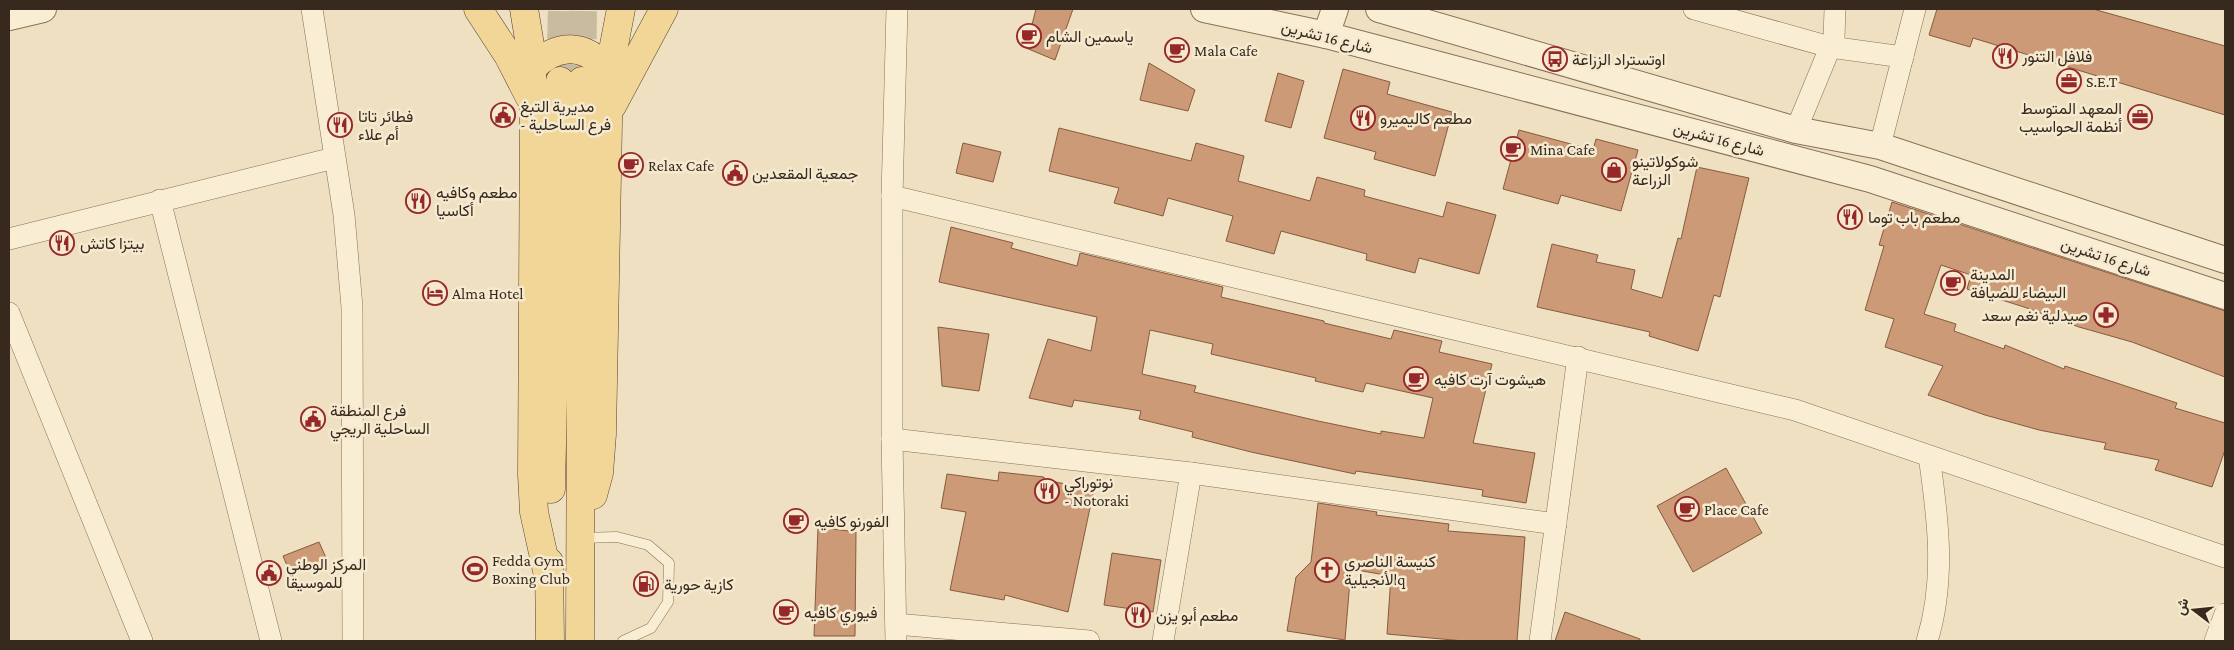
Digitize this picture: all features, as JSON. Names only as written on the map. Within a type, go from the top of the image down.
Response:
[{"type":"main road","points":[[478,9],[508,55],[534,109]]},
{"type":"main road","points":[[524,9],[532,68],[534,109],[534,512],[549,580]]},
{"type":"main road","points":[[581,534],[599,473],[602,434],[609,71],[621,9]]},
{"type":"main road","points":[[609,112],[664,9]]},
{"type":"main road","points":[[532,68],[543,57],[571,48],[586,52],[599,59],[609,71]]},
{"type":"main road","points":[[550,641],[549,580],[571,81],[581,534],[580,641]]},
{"type":"street","points":[[9,17],[43,9]]},
{"type":"street","points":[[312,9],[344,215],[352,307],[353,641]]},
{"type":"street","points":[[897,9],[892,196],[892,439],[896,632],[1089,641]]},
{"type":"street","name":"شارع 16 تشرين","points":[[1204,9],[1326,35],[1870,179],[2225,296]]},
{"type":"street","points":[[1326,35],[1334,9]]},
{"type":"street","name":"شارع 16 تشرين","points":[[1379,9],[1796,130],[1880,146],[2225,260]]},
{"type":"street","points":[[1694,9],[1830,47],[1903,57]]},
{"type":"street","points":[[1796,130],[1834,38],[1835,9]]},
{"type":"street","points":[[1880,146],[1915,9]]},
{"type":"street","points":[[9,239],[334,158]]},
{"type":"street","points":[[892,196],[1578,357],[1795,410],[2225,557]]},
{"type":"street","points":[[160,200],[271,641]]},
{"type":"street","points":[[9,313],[142,641]]},
{"type":"street","points":[[1540,641],[1578,357]]},
{"type":"street","points":[[892,439],[1191,473],[1556,524]]},
{"type":"street","points":[[1927,641],[1938,598],[1939,560],[1938,523],[1929,456]]},
{"type":"street","points":[[1163,641],[1191,473]]},
{"type":"street","points":[[2215,641],[2225,614]]},
{"type":"lane","points":[[581,534],[617,537],[648,545],[669,563],[668,602],[651,628],[623,641]]},
{"type":"building","points":[[1036,9],[1073,9],[1055,60],[1026,48]]},
{"type":"building","points":[[1937,9],[2093,9],[2225,46],[2225,115],[1973,38],[1970,47],[1929,35]]},
{"type":"building","points":[[1149,63],[1195,90],[1188,111],[1140,100]]},
{"type":"building","points":[[1343,69],[1390,82],[1387,94],[1452,112],[1435,176],[1374,159],[1376,152],[1324,138]]},
{"type":"building","points":[[1278,73],[1304,81],[1291,128],[1265,121]]},
{"type":"building","points":[[1059,128],[1191,161],[1196,143],[1244,156],[1238,181],[1310,201],[1317,177],[1365,190],[1364,196],[1443,217],[1447,202],[1496,215],[1479,274],[1419,258],[1415,273],[1366,260],[1367,254],[1281,231],[1274,254],[1226,241],[1233,216],[1168,198],[1163,216],[1114,203],[1119,188],[1049,171]]},
{"type":"building","points":[[1519,130],[1593,150],[1596,139],[1638,150],[1621,211],[1561,195],[1558,204],[1503,189]]},
{"type":"building","points":[[963,143],[1001,152],[993,182],[956,173]]},
{"type":"building","points":[[1697,167],[1749,178],[1720,297],[1714,295],[1698,351],[1649,336],[1650,332],[1537,307],[1552,244],[1598,255],[1596,262],[1635,270],[1631,289],[1662,298],[1678,238],[1681,239]]},
{"type":"building","points":[[1892,202],[2225,311],[2225,377],[2132,342],[2079,327],[1967,289],[1971,275],[1941,265],[1924,314],[1956,324],[1954,331],[2004,349],[2005,345],[2064,369],[2065,366],[2177,403],[2175,408],[2225,423],[2225,450],[2212,487],[2155,470],[2159,460],[2104,449],[2106,443],[2039,430],[1985,415],[1928,395],[1943,366],[1885,347],[1894,319],[1865,310],[1884,246],[1879,245]]},
{"type":"building","points":[[951,227],[1013,243],[1011,248],[1077,266],[1080,253],[1223,287],[1221,297],[1391,339],[1394,330],[1442,341],[1439,352],[1492,364],[1473,443],[1535,453],[1526,503],[1482,496],[1483,490],[1356,471],[1355,474],[1251,452],[1192,437],[1193,432],[1139,419],[1141,411],[1074,400],[1072,407],[1029,398],[1048,339],[1091,351],[1097,317],[939,282]],"holes":[[[1150,330],[1213,344],[1211,354],[1316,378],[1315,381],[1363,392],[1366,383],[1433,398],[1424,438],[1381,431],[1381,434],[1318,421],[1194,392],[1196,386],[1142,374]]]},
{"type":"building","points":[[938,327],[989,334],[979,391],[942,386]]},
{"type":"building","points":[[1726,468],[1762,533],[1693,572],[1657,506]]},
{"type":"building","points":[[999,472],[1044,477],[1044,480],[1094,489],[1068,612],[1005,595],[1004,600],[950,590],[966,512],[941,508],[947,474],[998,481]]},
{"type":"building","points":[[1318,503],[1377,512],[1376,515],[1449,524],[1448,531],[1525,537],[1517,641],[1464,641],[1387,634],[1391,576],[1351,569],[1345,640],[1287,631],[1296,577],[1311,562]]},
{"type":"building","points":[[818,527],[856,532],[855,636],[814,636]]},
{"type":"building","points":[[319,542],[327,560],[291,575],[283,556]]},
{"type":"building","points":[[1112,553],[1161,560],[1153,612],[1104,605]]},
{"type":"building","points":[[1565,612],[1640,639],[1640,641],[1555,641]]},
{"type":"tunnel","points":[[560,81],[562,9]]},
{"type":"tunnel","points":[[582,81],[583,9]]},
{"type":"place","name":"ياسمين الشام","points":[[1029,36]]},
{"type":"place","name":"Mala Cafe","points":[[1177,50]]},
{"type":"place","name":"فلافل التنور","points":[[2005,56]]},
{"type":"place","name":"اوتستراد الزراعة","points":[[1555,59]]},
{"type":"place","name":"S.E.T","points":[[2069,81]]},
{"type":"place","name":"مديرية التبغ - فرع الساحلية","points":[[503,115]]},
{"type":"place","name":"المعهد المتوسط أنظمة الحواسيب","points":[[2140,117]]},
{"type":"place","name":"مطعم كاليميرو","points":[[1363,118]]},
{"type":"place","name":"فطائر تاتا أم علاء","points":[[340,125]]},
{"type":"place","name":"Mina Cafe","points":[[1513,149]]},
{"type":"place","name":"Relax Cafe","points":[[631,165]]},
{"type":"place","name":"شوكولاتينو الزراعة","points":[[1614,170]]},
{"type":"place","name":"جمعية المقعدين","points":[[735,173]]},
{"type":"place","name":"مطعم وكافيه أكاسيا","points":[[418,201]]},
{"type":"place","name":"مطعم باب توما","points":[[1850,217]]},
{"type":"place","name":"بيتزا كاتش","points":[[62,243]]},
{"type":"place","name":"المدينة البيضاء للضيافة","points":[[1953,283]]},
{"type":"place","name":"Alma Hotel","points":[[435,293]]},
{"type":"place","name":"صيدلية نغم سعد","points":[[2106,315]]},
{"type":"place","name":"هيشوت آرت كافيه","points":[[1416,379]]},
{"type":"place","name":"فرع المنطقة الساحلية الريجي","points":[[313,419]]},
{"type":"place","name":"نوتوراكي - Notoraki","points":[[1047,491]]},
{"type":"place","name":"Place Cafe","points":[[1687,509]]},
{"type":"place","name":"الفورنو كافيه","points":[[796,521]]},
{"type":"place","name":"Fedda Gym Boxing Club","points":[[475,569]]},
{"type":"place","name":"كنيسة الناصري الأنجيليةq","points":[[1327,570]]},
{"type":"place","name":"المركز الوطني للموسيقا","points":[[269,573]]},
{"type":"place","name":"كازية حورية","points":[[646,584]]},
{"type":"place","name":"فيوري كافيه","points":[[786,612]]},
{"type":"place","name":"مطعم أبو يزن","points":[[1138,615]]}]
